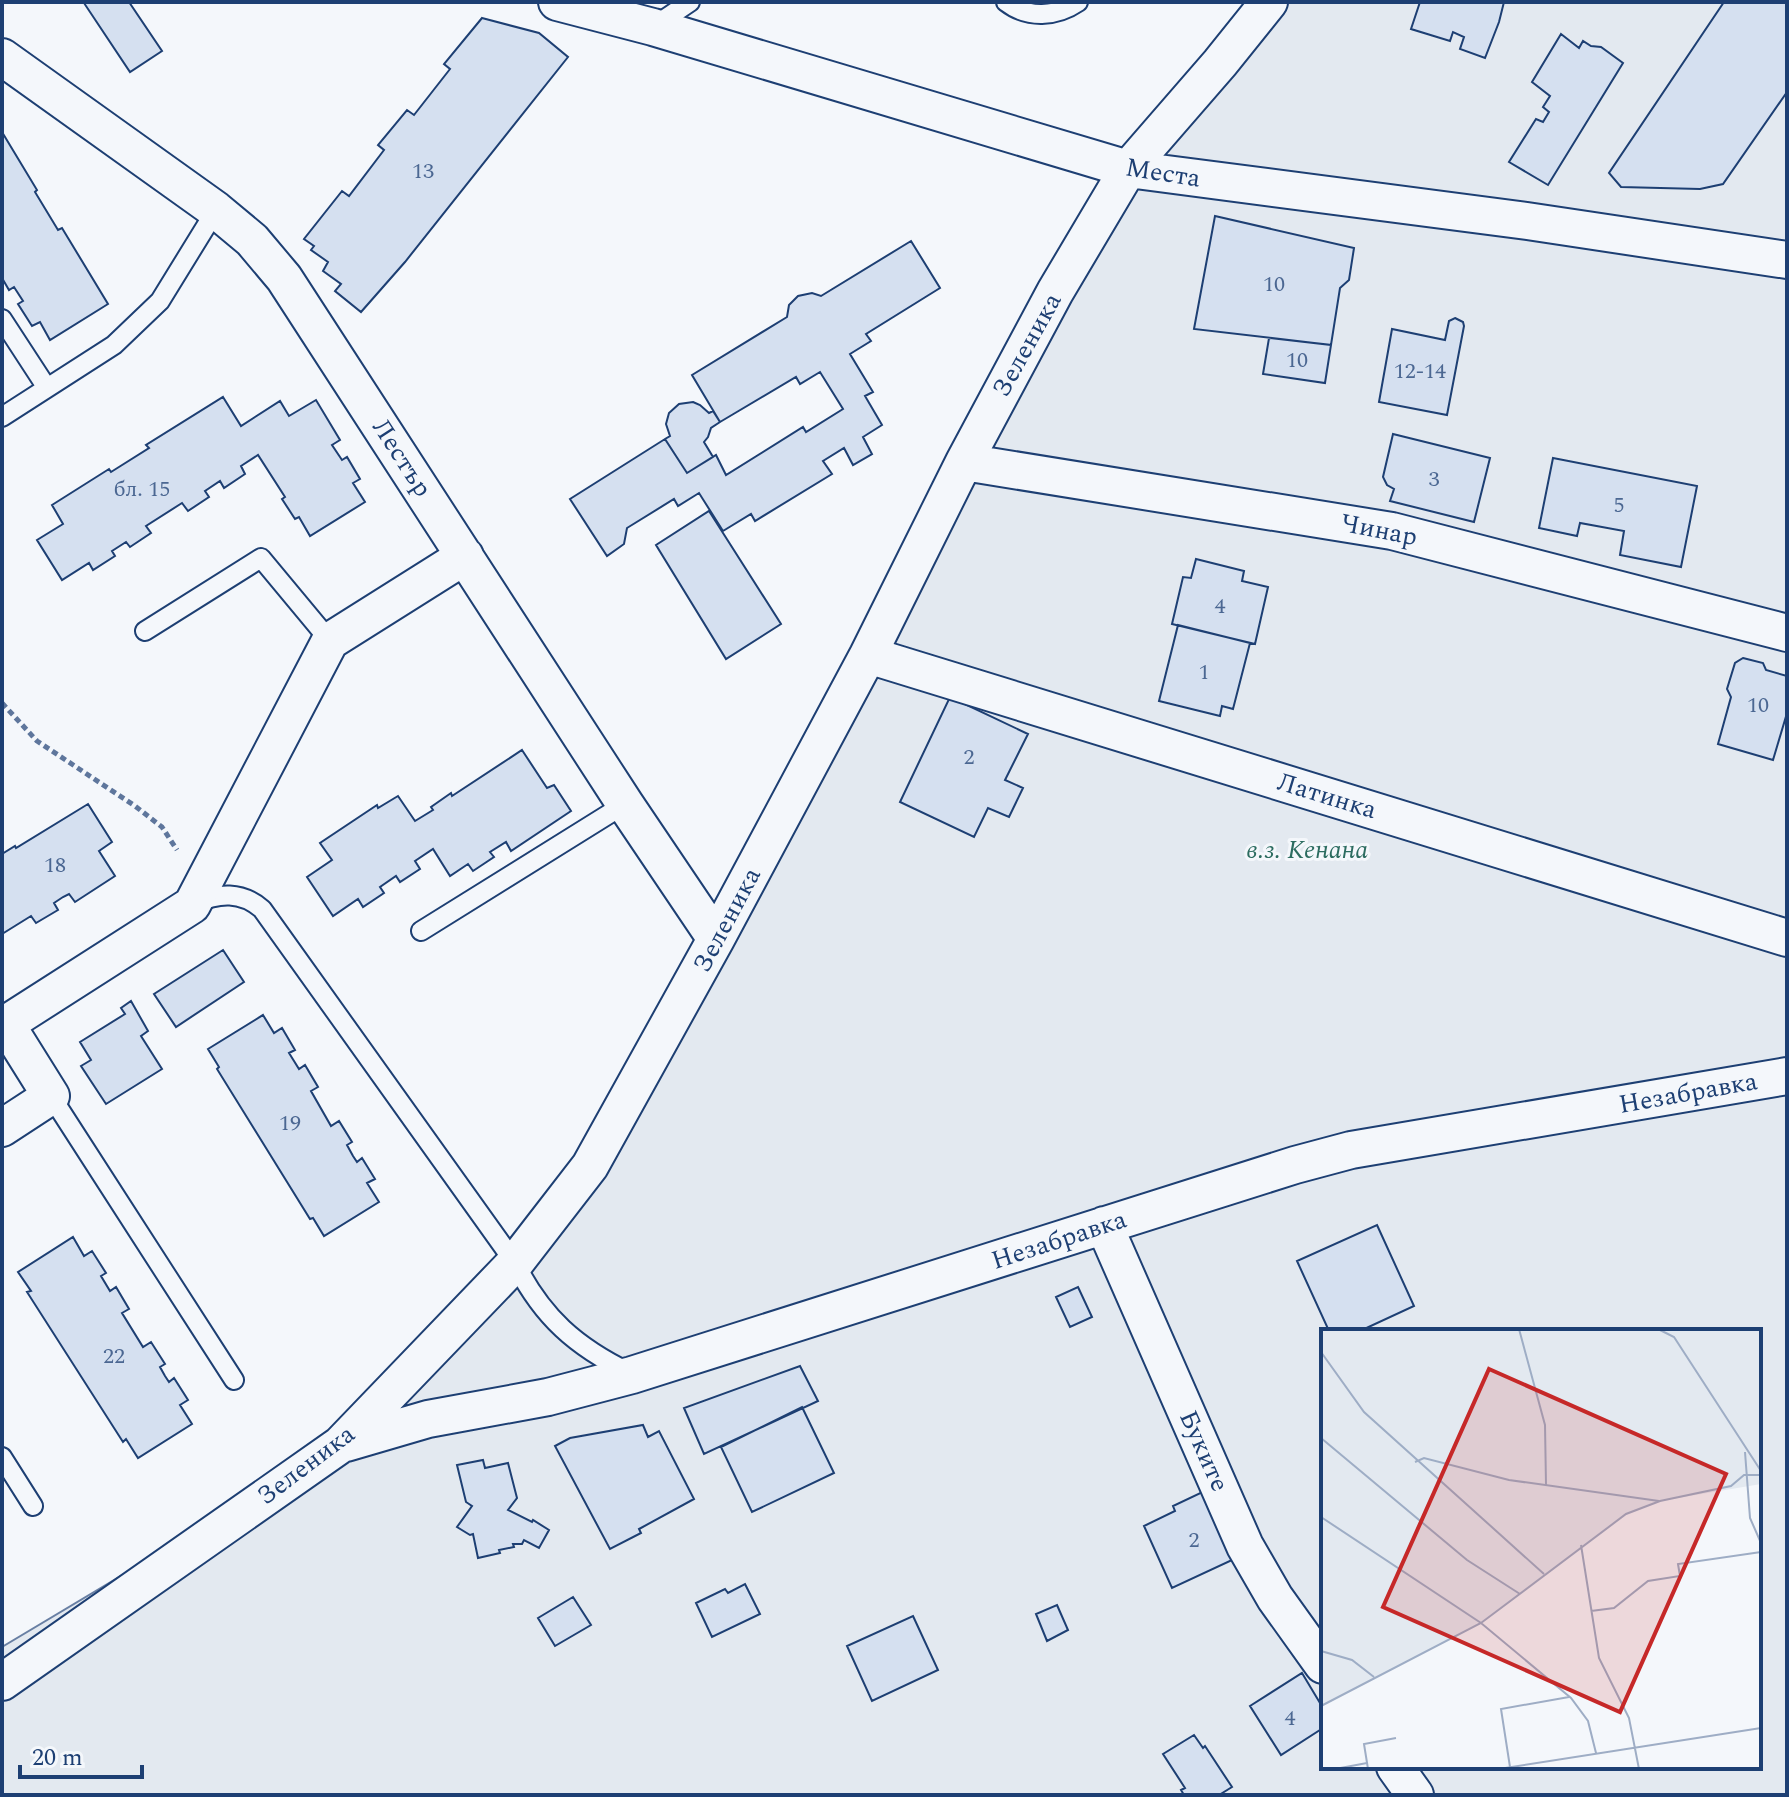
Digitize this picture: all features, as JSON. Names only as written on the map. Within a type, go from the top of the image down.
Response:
[{"type":"street","name":"Места","points":[[557,2],[653,27],[1128,169],[1527,221],[1787,260]]},
{"type":"street","name":"Зеленика","points":[[2,1682],[340,1445],[515,1263],[590,1166],[868,655],[964,462],[1055,292],[1128,169],[1269,2]]},
{"type":"street","name":"Лестър","points":[[2,57],[216,210],[252,240],[284,278],[716,939]]},
{"type":"street","name":"Чинар","points":[[964,462],[1392,531],[1787,633]]},
{"type":"street","points":[[2,1128],[51,1096],[6,1024],[192,905],[330,641],[465,556]]},
{"type":"street","name":"Латинка","points":[[868,655],[1787,938]]},
{"type":"street","name":"Незабравка","points":[[340,1445],[428,1419],[548,1397],[632,1375],[1295,1165],[1351,1150],[1787,1076]]},
{"type":"street","name":"Буките","points":[[1104,1225],[1245,1546],[1275,1598],[1321,1662]]},
{"type":"street","points":[[1396,1769],[1415,1795]]},
{"type":"lane","points":[[653,27],[690,2]]},
{"type":"lane","points":[[1006,2],[1037,14],[1060,12],[1078,2]]},
{"type":"lane","points":[[2,417],[114,345],[160,301],[216,210]]},
{"type":"lane","points":[[2,319],[47,388]]},
{"type":"lane","points":[[145,631],[261,558],[330,641]]},
{"type":"lane","points":[[421,931],[625,804]]},
{"type":"lane","points":[[192,905],[211,897],[230,895],[254,902],[262,909],[515,1263],[535,1298],[561,1329],[591,1353],[632,1375]]},
{"type":"lane","points":[[51,1096],[234,1380]]},
{"type":"lane","points":[[2,1457],[33,1506]]},
{"type":"path","points":[[2,703],[37,741],[162,827],[181,858],[192,905]]},
{"type":"green space","name":"в.з. Кенана","points":[[1265,2],[1787,2],[1787,1795],[2,1795],[2,1647],[340,1445],[515,1263],[1128,169]]},
{"type":"building","points":[[86,2],[129,2],[162,51],[130,72]]},
{"type":"building","points":[[1420,2],[1504,2],[1485,58],[1460,49],[1464,37],[1453,32],[1450,41],[1411,29]]},
{"type":"building","points":[[1724,2],[1787,2],[1787,92],[1723,184],[1700,189],[1621,187],[1609,173]]},
{"type":"building","points":[[482,18],[539,33],[568,57],[405,262],[361,312],[335,291],[341,284],[323,271],[328,262],[311,250],[314,246],[304,239],[342,191],[349,196],[384,150],[378,145],[407,110],[414,115],[450,69],[444,64]]},
{"type":"building","points":[[1561,34],[1579,48],[1583,41],[1601,47],[1623,63],[1548,185],[1509,162],[1536,119],[1543,122],[1549,112],[1543,107],[1550,96],[1532,82]]},
{"type":"building","points":[[2,132],[58,230],[62,228],[108,304],[50,340],[40,322],[32,326],[18,304],[23,301],[14,287],[9,290],[2,278]]},
{"type":"building","points":[[1215,216],[1354,248],[1349,280],[1340,288],[1331,345],[1194,329]]},
{"type":"building","points":[[911,241],[940,288],[866,334],[871,341],[850,354],[873,392],[865,396],[882,425],[863,437],[872,454],[853,465],[844,448],[823,461],[832,474],[755,521],[751,514],[723,531],[699,493],[678,506],[674,499],[627,528],[624,544],[607,556],[570,499],[665,439],[687,473],[716,455],[726,475],[803,427],[806,432],[843,409],[820,372],[800,384],[796,377],[720,422],[692,375],[787,317],[789,305],[798,296],[812,293],[821,296]]},
{"type":"building","points":[[1455,318],[1464,326],[1447,415],[1379,402],[1392,329],[1445,340],[1449,321]]},
{"type":"building","points":[[1269,338],[1331,345],[1325,383],[1263,374]]},
{"type":"building","points":[[223,397],[241,426],[280,401],[289,416],[316,400],[340,440],[332,445],[342,460],[347,457],[360,479],[353,483],[365,502],[310,536],[299,517],[295,519],[282,499],[285,497],[258,455],[241,466],[245,474],[224,488],[220,481],[205,491],[209,497],[188,511],[182,503],[146,526],[151,533],[130,547],[126,542],[112,551],[115,556],[93,570],[89,563],[62,580],[37,540],[63,524],[52,505],[149,448],[146,445]]},
{"type":"building","points":[[693,402],[709,413],[713,411],[720,422],[711,428],[704,442],[713,457],[687,473],[665,439],[670,436],[666,424],[669,413],[679,404]]},
{"type":"building","points":[[1393,434],[1490,458],[1474,522],[1390,501],[1394,489],[1387,485],[1383,477]]},
{"type":"building","points":[[1553,458],[1697,486],[1681,567],[1620,555],[1624,531],[1580,523],[1577,536],[1539,528]]},
{"type":"building","points":[[709,511],[781,624],[726,659],[656,545]]},
{"type":"building","points":[[1196,559],[1244,571],[1242,581],[1268,587],[1255,644],[1172,624],[1183,577],[1191,578]]},
{"type":"building","points":[[1178,625],[1250,643],[1233,709],[1222,706],[1220,716],[1159,701]]},
{"type":"building","points":[[1743,658],[1763,663],[1766,670],[1787,676],[1787,713],[1773,760],[1718,744],[1731,697],[1727,689],[1735,663]]},
{"type":"building","points":[[950,697],[1028,734],[1005,780],[1023,788],[1009,817],[988,808],[974,837],[900,802]]},
{"type":"building","points":[[522,750],[547,788],[554,785],[571,811],[511,851],[506,842],[490,852],[494,857],[473,871],[468,864],[450,876],[433,849],[415,861],[420,869],[400,882],[396,876],[380,887],[384,893],[363,907],[358,899],[333,916],[307,877],[332,860],[320,843],[377,805],[378,808],[398,796],[415,821],[451,793],[452,796]]},
{"type":"building","points":[[88,804],[112,842],[99,851],[115,876],[75,902],[69,894],[63,897],[54,903],[58,910],[36,923],[31,916],[2,934],[2,854]]},
{"type":"building","points":[[223,950],[244,982],[176,1027],[154,994]]},
{"type":"building","points":[[131,1001],[148,1031],[141,1036],[162,1069],[106,1104],[81,1066],[91,1060],[80,1042],[125,1014],[121,1008]]},
{"type":"building","points":[[263,1015],[274,1033],[282,1028],[295,1050],[289,1053],[299,1069],[305,1065],[318,1087],[311,1091],[331,1126],[339,1121],[352,1142],[347,1145],[353,1156],[357,1162],[362,1158],[375,1179],[367,1183],[379,1202],[324,1236],[313,1218],[310,1219],[217,1069],[219,1067],[208,1049]]},
{"type":"building","points":[[1377,1225],[1414,1306],[1364,1329],[1328,1329],[1297,1261]]},
{"type":"building","points":[[73,1237],[84,1256],[92,1251],[106,1273],[101,1276],[110,1291],[116,1287],[129,1309],[122,1313],[143,1347],[151,1342],[165,1364],[160,1367],[165,1376],[169,1382],[174,1378],[188,1400],[180,1405],[192,1424],[138,1458],[126,1439],[123,1442],[27,1292],[31,1291],[18,1272]]},
{"type":"building","points":[[1078,1287],[1092,1317],[1070,1327],[1056,1297]]},
{"type":"building","points":[[800,1366],[818,1401],[704,1454],[684,1408]]},
{"type":"building","points":[[802,1407],[834,1473],[752,1512],[721,1447]]},
{"type":"building","points":[[643,1425],[648,1437],[659,1431],[694,1499],[610,1549],[555,1446],[570,1438]]},
{"type":"building","points":[[483,1460],[485,1468],[508,1463],[517,1498],[508,1510],[549,1530],[539,1548],[524,1540],[522,1544],[499,1550],[500,1553],[478,1558],[473,1534],[457,1527],[472,1506],[466,1502],[457,1465]]},
{"type":"building","points":[[1213,1487],[1245,1554],[1172,1588],[1144,1526],[1175,1511],[1173,1506]]},
{"type":"building","points":[[745,1584],[760,1614],[712,1637],[696,1603],[725,1589],[728,1593]]},
{"type":"building","points":[[573,1597],[591,1625],[555,1646],[538,1618]]},
{"type":"building","points":[[1057,1605],[1068,1630],[1047,1641],[1036,1614]]},
{"type":"building","points":[[913,1616],[938,1670],[872,1701],[847,1646]]},
{"type":"building","points":[[1302,1673],[1321,1705],[1321,1729],[1281,1755],[1250,1706]]},
{"type":"building","points":[[1194,1735],[1232,1787],[1219,1795],[1184,1795],[1181,1790],[1185,1788],[1163,1754]]}]
